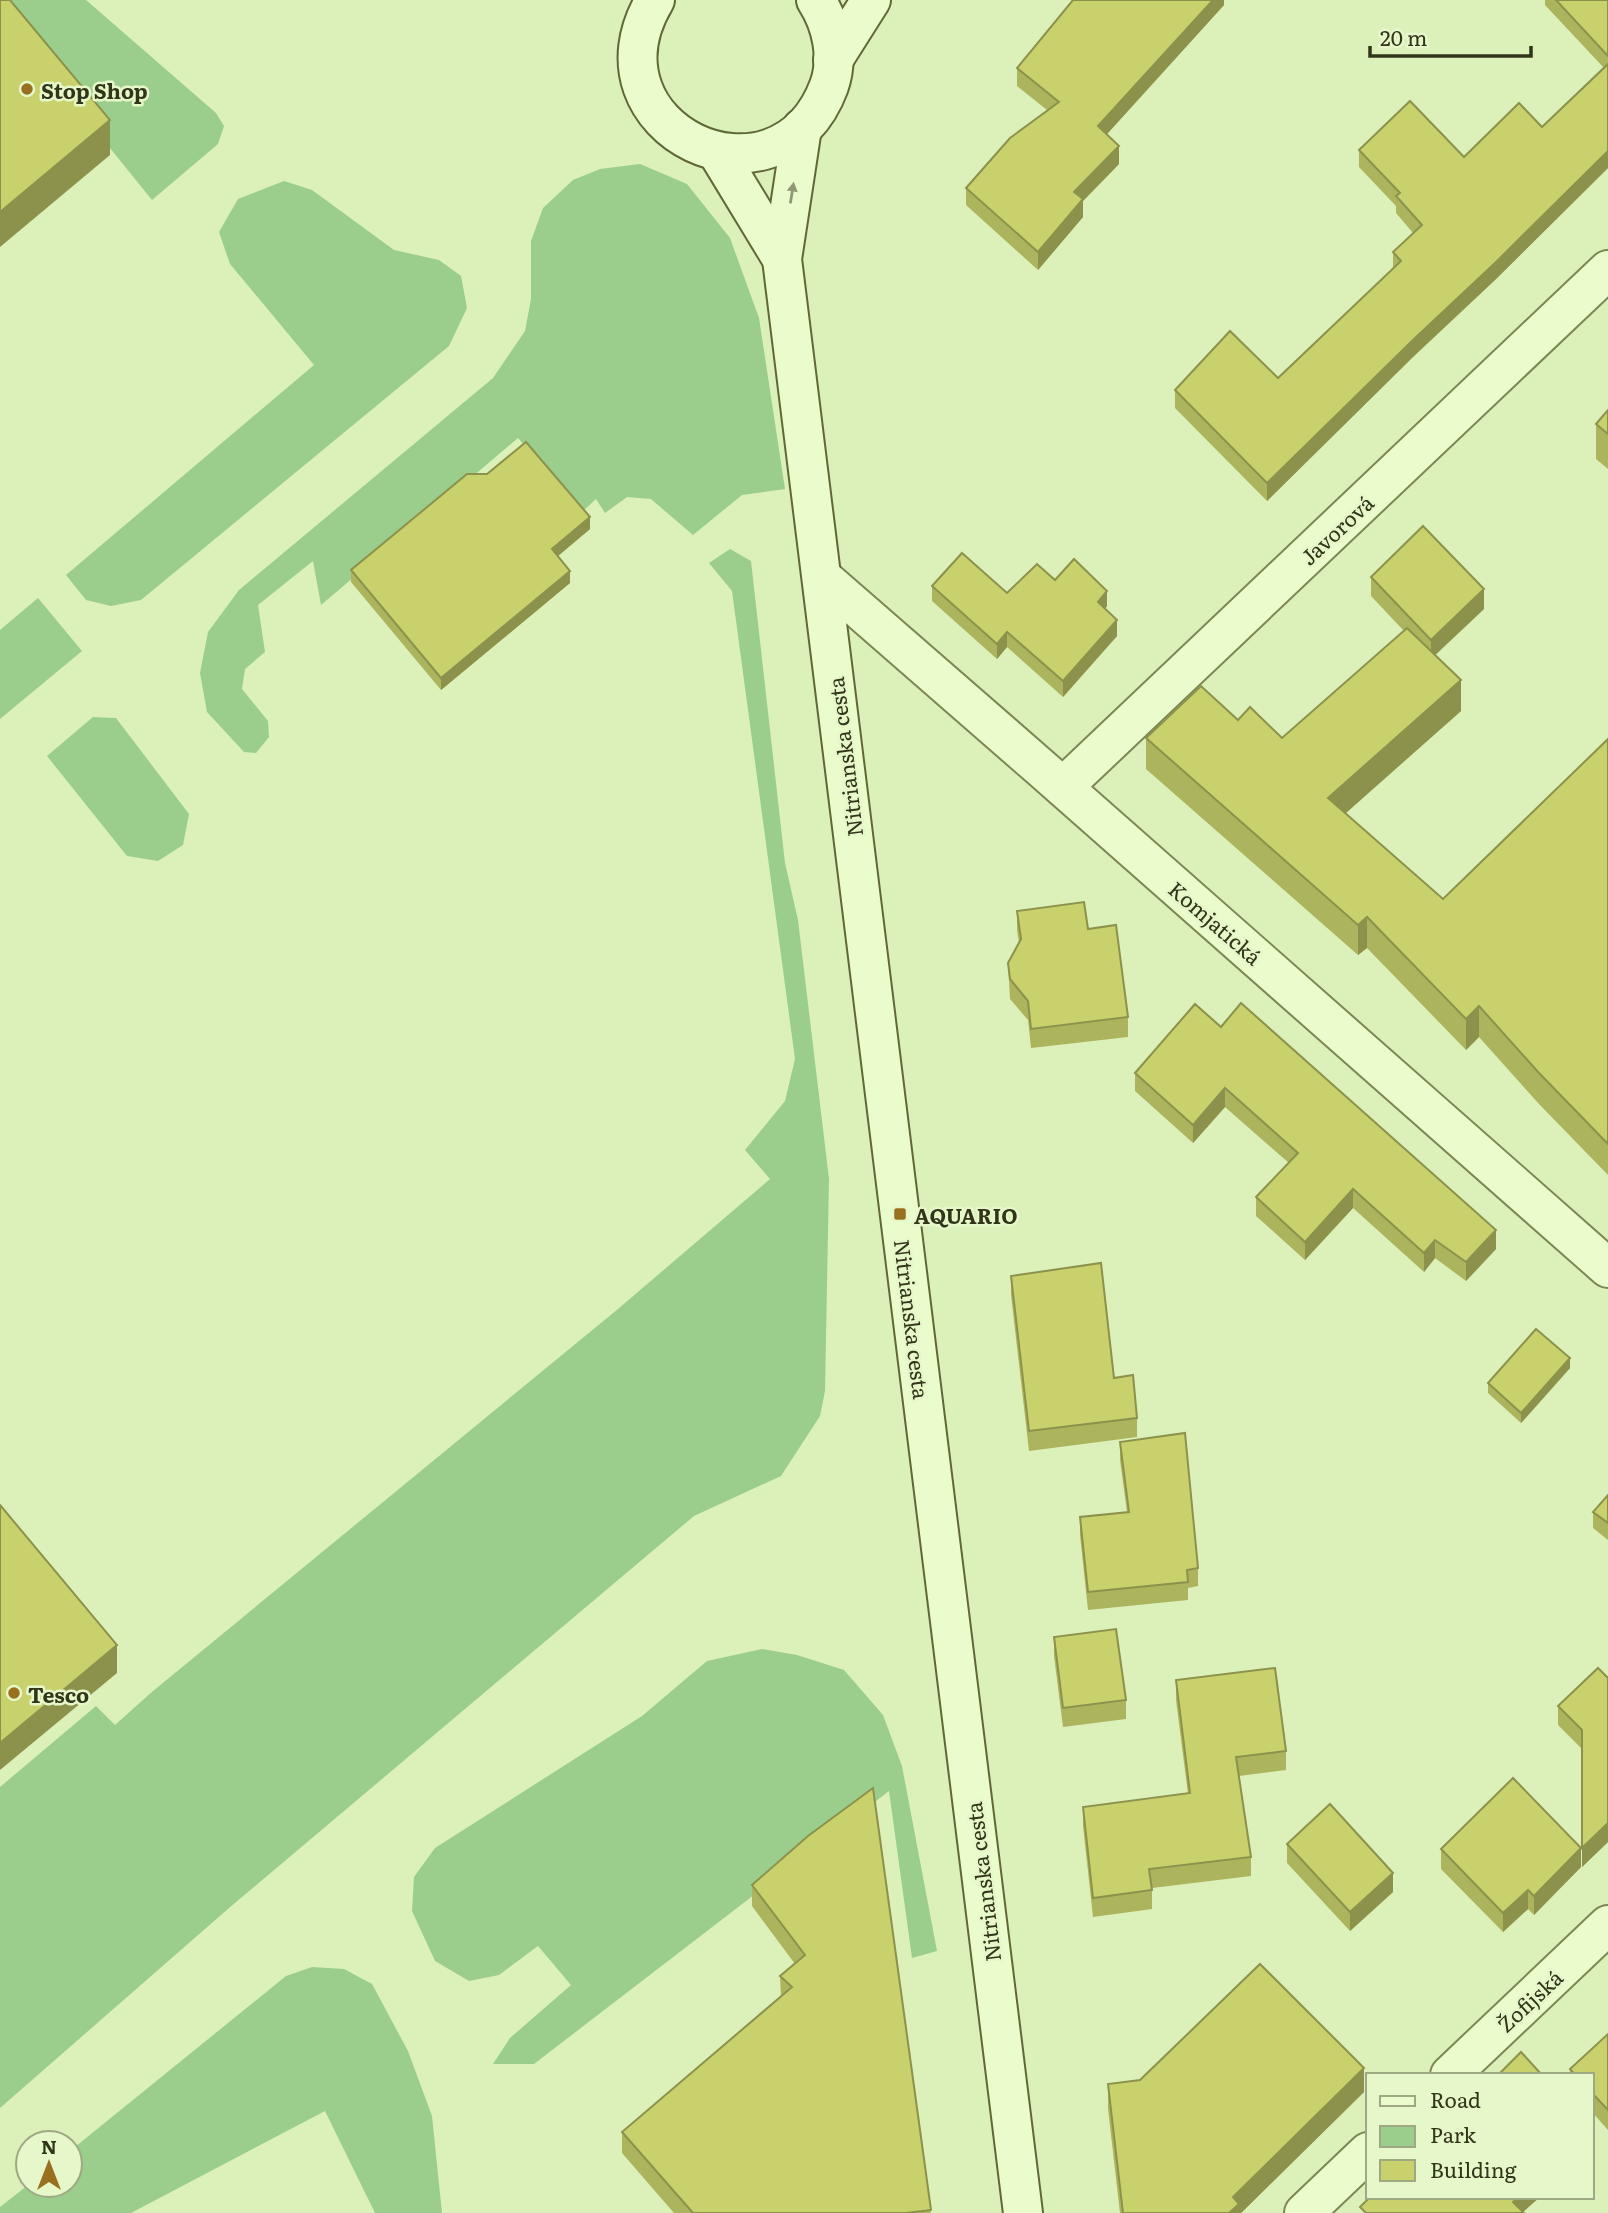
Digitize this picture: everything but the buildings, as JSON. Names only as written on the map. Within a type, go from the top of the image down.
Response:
[{"type":"main road","points":[[649,6],[639,39],[637,59],[646,96],[670,128],[699,147],[734,154],[769,148],[802,128],[815,114],[831,79],[833,61],[829,24],[816,0]]},
{"type":"main road","points":[[833,61],[871,0]]},
{"type":"main road","name":"Nitrianska cesta","points":[[802,128],[782,259],[1023,2213]]},
{"type":"main road","name":"Nitrianska cesta","points":[[717,152],[782,259]]},
{"type":"main road","name":"Javorová","points":[[1063,788],[1608,270]]},
{"type":"main road","name":"Komjatická","points":[[822,578],[1608,1268]]},
{"type":"main road","name":"Žofijská","points":[[1452,2073],[1608,1925]]},
{"type":"main road","points":[[1304,2213],[1366,2154]]},
{"type":"green space","points":[[0,0],[86,0],[216,113],[224,126],[218,144],[152,200],[0,12]]},
{"type":"green space","points":[[640,164],[687,184],[730,238],[759,318],[785,489],[742,495],[693,535],[651,499],[627,497],[605,513],[596,499],[582,512],[518,438],[321,605],[313,561],[258,605],[265,652],[245,669],[242,689],[268,721],[269,737],[256,753],[244,752],[207,712],[200,673],[208,632],[239,590],[493,378],[525,331],[531,299],[531,241],[543,208],[573,180],[600,169]]},
{"type":"green space","points":[[284,181],[312,190],[394,250],[439,260],[461,276],[467,308],[449,346],[141,600],[111,606],[86,600],[66,575],[314,365],[230,264],[219,232],[238,199]]},
{"type":"green space","points":[[730,549],[751,561],[785,863],[798,920],[829,1179],[825,1391],[820,1416],[781,1476],[694,1516],[229,1908],[0,2108],[0,1787],[96,1706],[115,1725],[618,1309],[770,1179],[745,1150],[785,1101],[795,1059],[732,591],[709,563]]},
{"type":"green space","points":[[38,598],[82,651],[0,719],[0,630]]},
{"type":"green space","points":[[93,717],[116,718],[189,814],[183,845],[158,861],[127,856],[47,756]]},
{"type":"green space","points":[[762,1649],[797,1655],[844,1670],[883,1715],[902,1766],[937,1951],[912,1958],[889,1791],[534,2064],[493,2064],[510,2038],[571,1985],[538,1946],[499,1975],[469,1981],[435,1961],[412,1911],[414,1877],[435,1848],[642,1716],[707,1661]]},
{"type":"green space","points":[[312,1967],[344,1969],[372,1984],[408,2051],[432,2116],[442,2213],[375,2213],[325,2111],[131,2213],[0,2213],[0,2207],[14,2196],[14,2199],[84,2199],[84,2140],[286,1976]]},
{"type":"place","name":"Stop Shop","points":[[27,89]]},
{"type":"place","name":"AQUARIO","points":[[900,1214]]},
{"type":"place","name":"Tesco","points":[[14,1693]]}]
